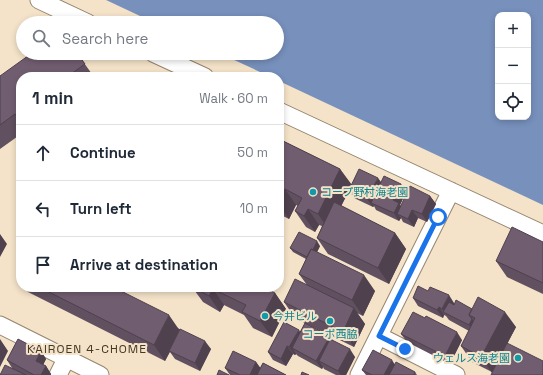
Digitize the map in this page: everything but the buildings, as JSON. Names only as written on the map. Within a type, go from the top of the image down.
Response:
[{"type":"street","points":[[38,0],[73,16]]},
{"type":"street","points":[[168,60],[194,72]]},
{"type":"street","points":[[284,113],[543,234]]},
{"type":"street","points":[[359,375],[451,191]]},
{"type":"street","points":[[0,325],[100,375]]},
{"type":"street","points":[[379,336],[456,375]]},
{"type":"street","points":[[58,375],[66,359]]},
{"type":"water","points":[[106,0],[543,0],[543,205],[284,83],[284,72],[260,72],[234,60],[284,60],[284,16],[140,16]]},
{"type":"place","name":"コープ野村海老園","points":[[313,192]]},
{"type":"place","name":"今井ビル","points":[[265,316]]},
{"type":"place","name":"コーポ西脇","points":[[330,321]]},
{"type":"place","name":"ウェルス海老園","points":[[518,358]]},
{"type":"district","name":"KAIROEN 4-CHOME","points":[[87,349]]},
{"type":"route","points":[[405,349],[379,336],[438,217]]}]
